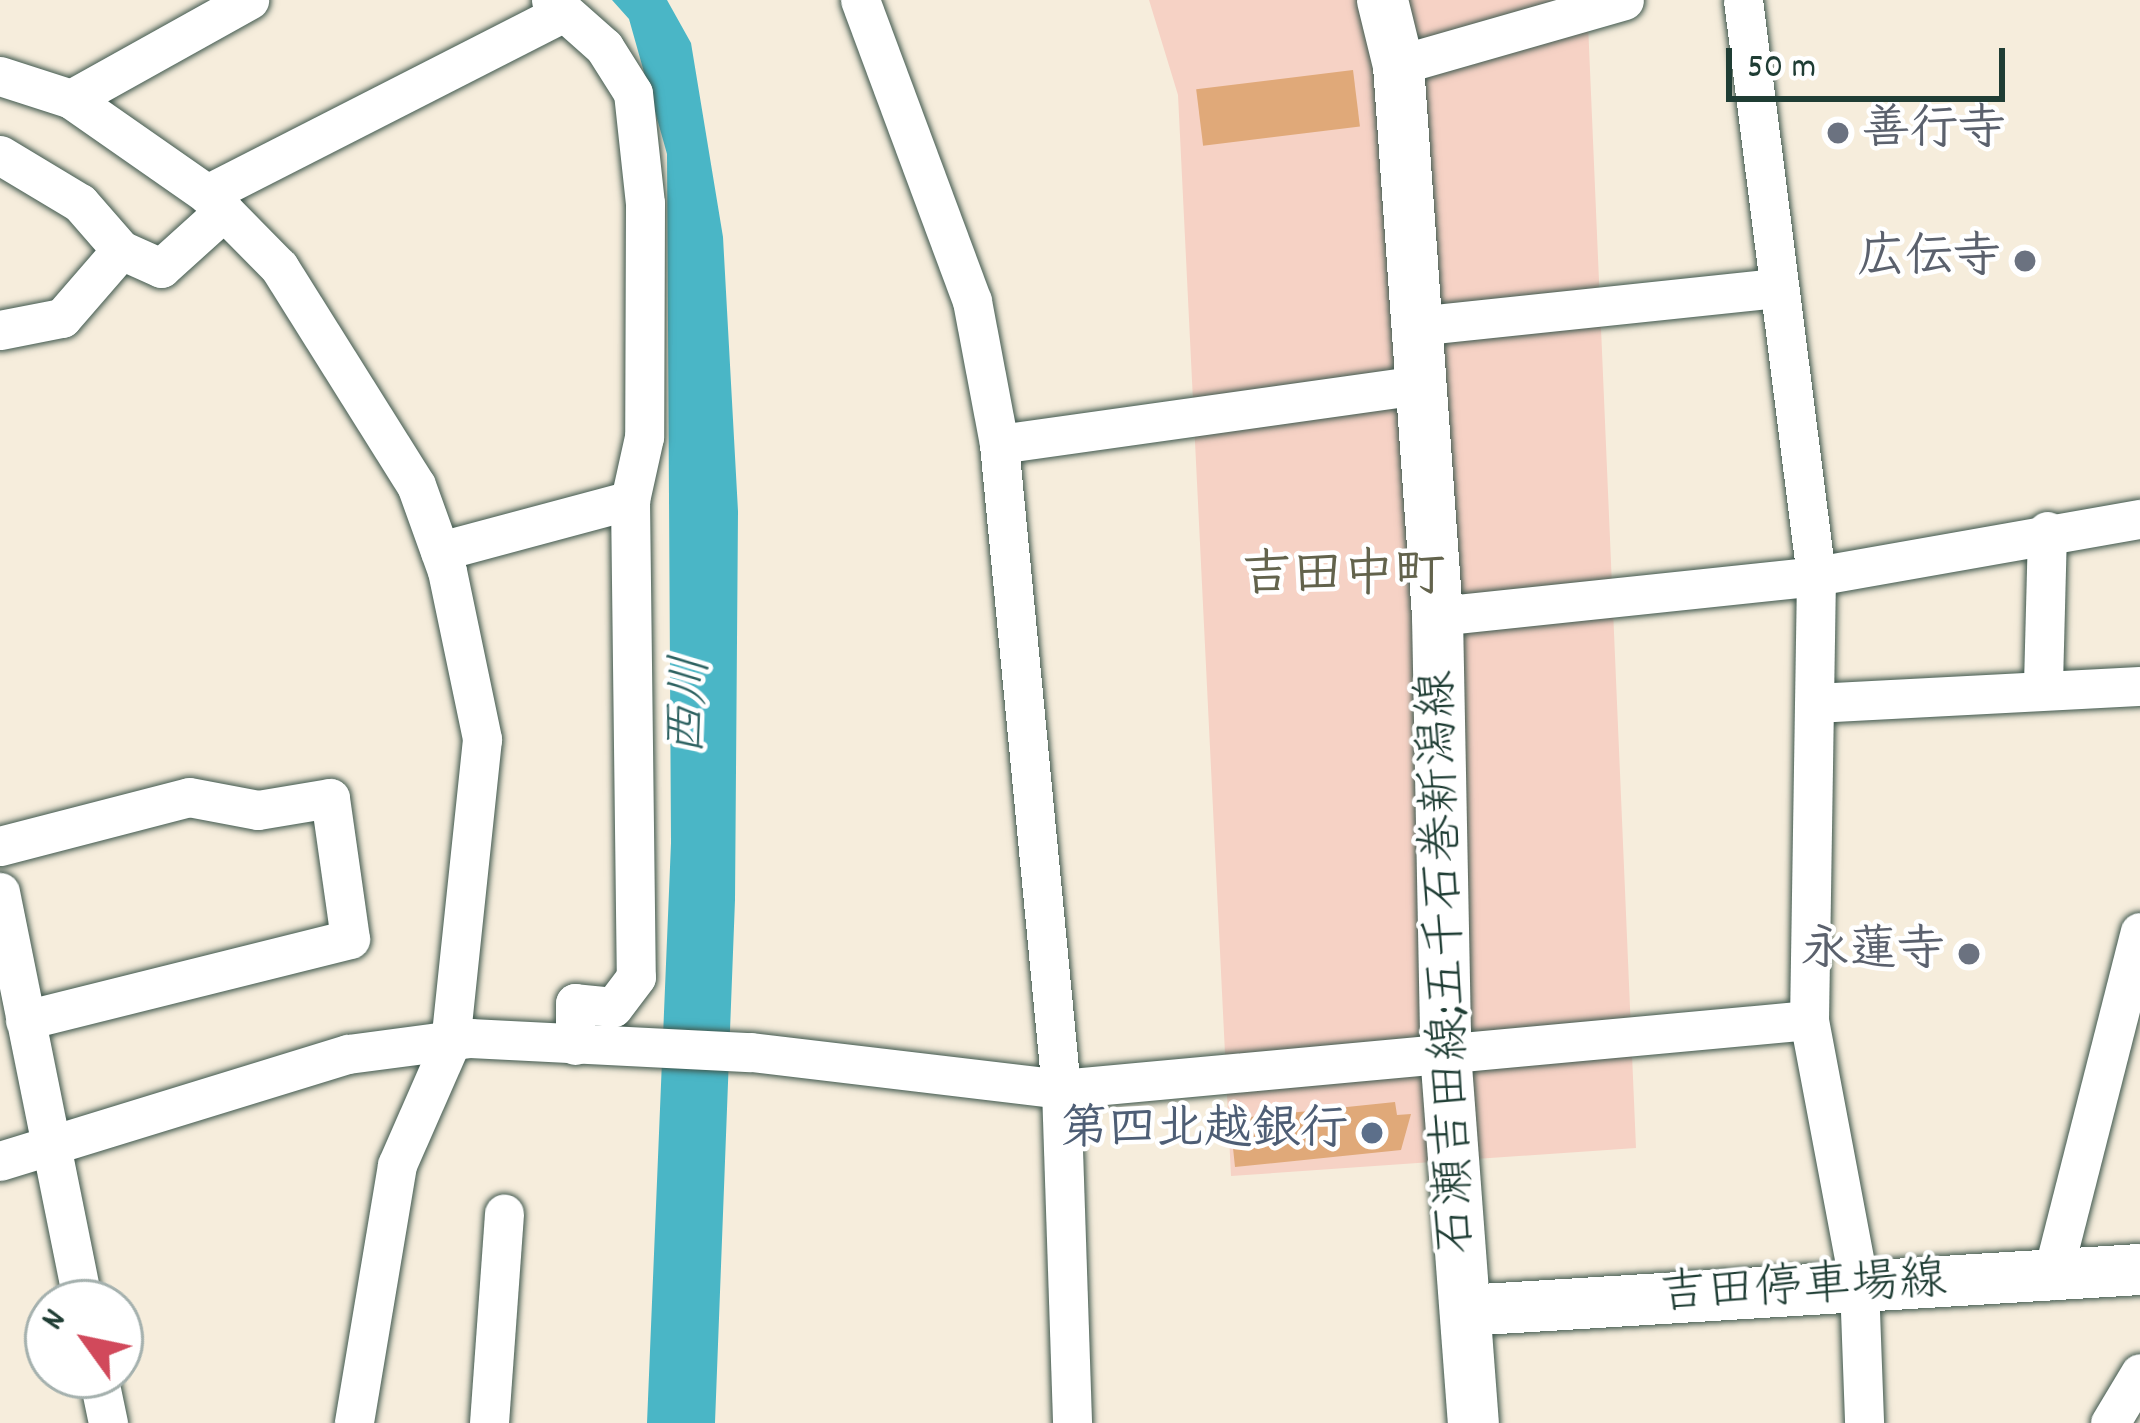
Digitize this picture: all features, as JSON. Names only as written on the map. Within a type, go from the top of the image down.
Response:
[{"type":"main road","name":"石瀬吉田線;五千石巻新潟線","points":[[1382,0],[1398,65],[1436,616],[1445,1052],[1473,1423]]},
{"type":"main road","name":"吉田停車場線","points":[[1465,1310],[1858,1284],[2050,1280],[2140,1269]]},
{"type":"street","points":[[71,100],[249,0]]},
{"type":"street","points":[[860,0],[972,301],[1000,444],[1061,1090],[1072,1423]]},
{"type":"street","points":[[1398,65],[1624,0]]},
{"type":"street","points":[[1743,0],[1816,576],[1809,1020],[1858,1284],[1864,1423]]},
{"type":"street","points":[[0,154],[80,203],[122,250],[161,268],[215,203],[557,6],[604,47],[633,93],[645,203],[644,437],[630,500],[636,977],[614,1006],[575,1003],[594,1047]]},
{"type":"street","points":[[0,76],[71,100],[215,203],[279,267],[356,382],[440,550],[482,739],[450,1043],[397,1165],[354,1423]]},
{"type":"street","points":[[0,330],[62,318],[122,250]]},
{"type":"street","points":[[1415,326],[1776,288]]},
{"type":"street","points":[[1000,444],[1421,386]]},
{"type":"street","points":[[440,550],[630,500]]},
{"type":"street","points":[[1436,616],[1816,576],[2047,531],[2140,519]]},
{"type":"street","points":[[2043,684],[2047,531]]},
{"type":"street","points":[[1815,703],[2043,684],[2140,686]]},
{"type":"street","points":[[0,846],[189,797],[258,810],[330,798],[350,939],[26,1020]]},
{"type":"street","points":[[0,892],[78,1279]]},
{"type":"street","points":[[2050,1280],[2140,932]]},
{"type":"street","points":[[0,1160],[52,1149],[348,1054],[450,1043],[751,1052],[1061,1090],[1809,1020]]},
{"type":"street","points":[[489,1423],[504,1214]]},
{"type":"street","points":[[2110,1423],[2140,1373]]},
{"type":"shaded area","points":[[1149,0],[1587,0],[1636,1148],[1231,1176],[1178,95]]},
{"type":"water","name":"西川","points":[[612,0],[667,0],[691,43],[723,237],[738,511],[735,900],[715,1423],[647,1423],[671,843],[667,154],[629,19]]},
{"type":"building","points":[[1353,70],[1360,127],[1203,146],[1196,89]]},
{"type":"building","points":[[1395,1102],[1397,1115],[1411,1114],[1401,1150],[1235,1167],[1230,1119]]},
{"type":"place","name":"善行寺","points":[[1838,133]]},
{"type":"place","name":"広伝寺","points":[[2025,261]]},
{"type":"place","name":"永蓮寺","points":[[1969,954]]},
{"type":"place","name":"第四北越銀行","points":[[1372,1133]]},
{"type":"district","name":"吉田中町","points":[[1343,579]]}]
